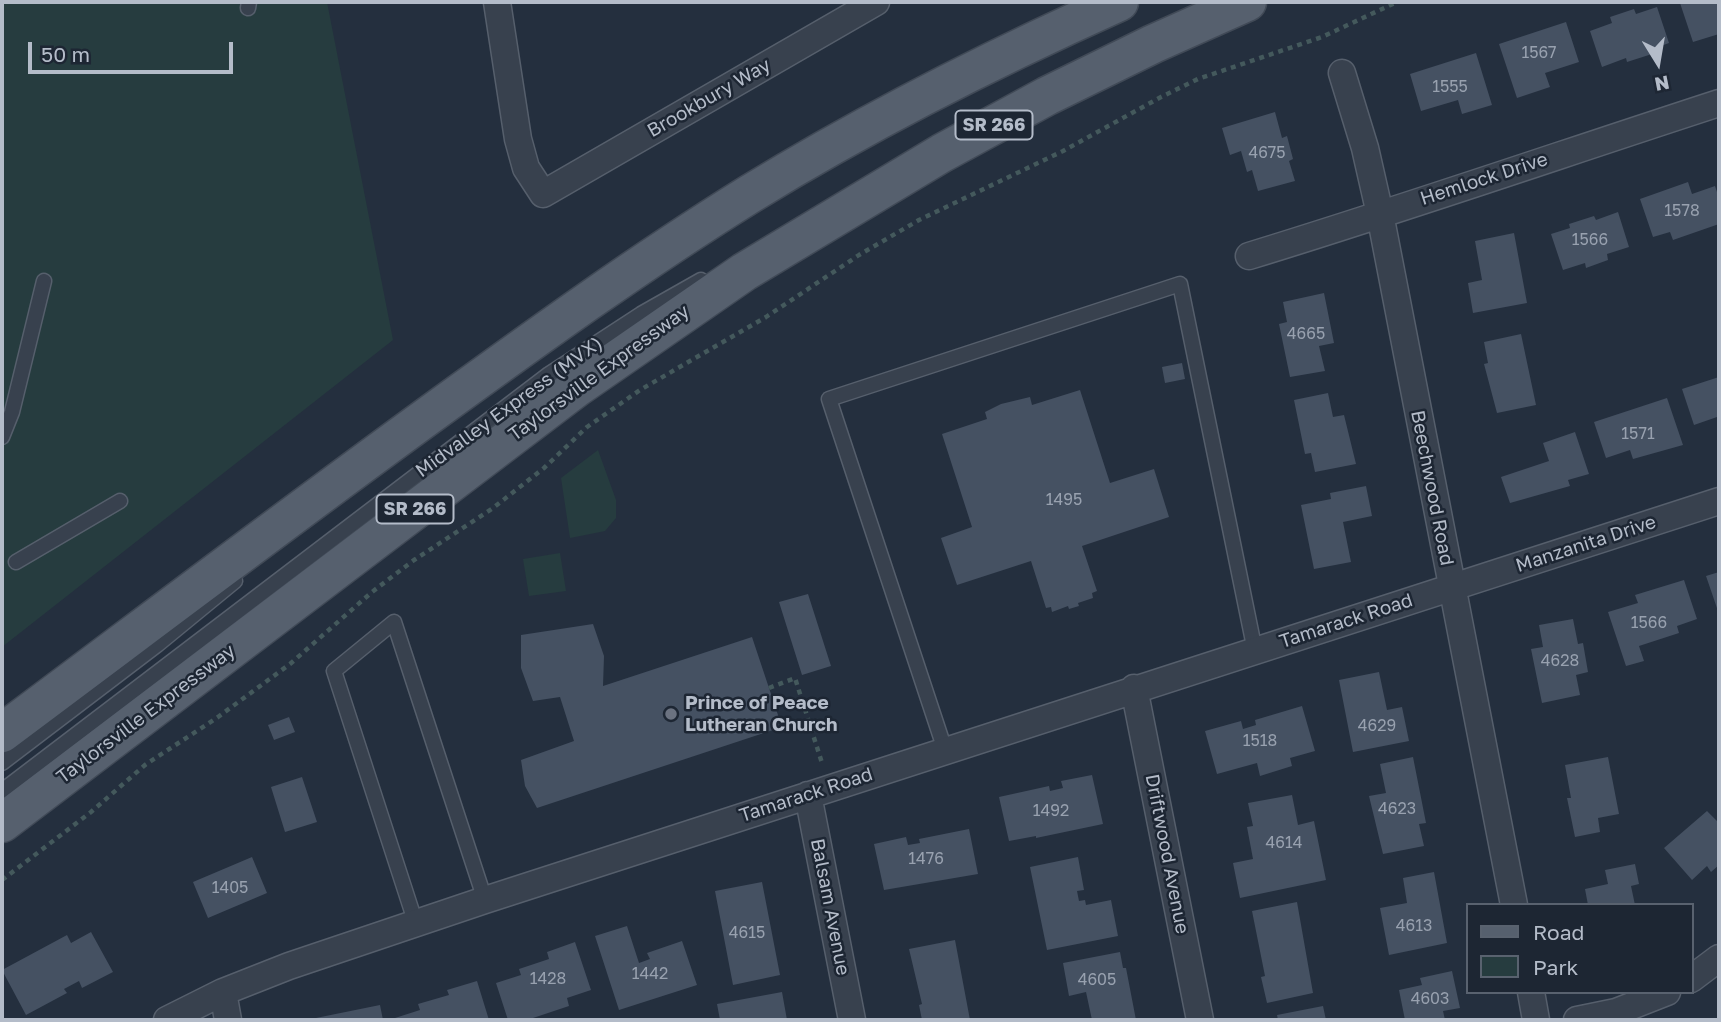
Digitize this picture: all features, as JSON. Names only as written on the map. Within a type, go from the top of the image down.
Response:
[{"type":"main road","name":"SR 266","points":[[2,733],[343,478],[555,323],[651,258],[748,195],[868,125],[946,84],[1119,2]]},
{"type":"main road","name":"Taylorsville Expressway","points":[[2,823],[576,388],[744,272],[840,213],[1047,96],[1181,30],[1247,2]]},
{"type":"street","name":"Brookbury Way","points":[[497,2],[518,139],[526,168],[543,194],[876,2]]},
{"type":"street","name":"Beechwood Road","points":[[1342,73],[1365,148],[1380,214],[1514,903]]},
{"type":"street","name":"Hemlock Drive","points":[[1249,256],[1719,103]]},
{"type":"street","name":"Manzanita Drive","points":[[1451,587],[1719,500]]},
{"type":"street","name":"Tamarack Road","points":[[167,1020],[223,992],[289,967],[485,900],[1451,587]]},
{"type":"street","name":"Driftwood Avenue","points":[[1134,688],[1200,1020]]},
{"type":"street","name":"Balsam Avenue","points":[[808,794],[852,1020]]},
{"type":"street","points":[[1693,978],[1719,958]]},
{"type":"street","points":[[223,992],[228,1020]]},
{"type":"street","points":[[1531,994],[1536,1020]]},
{"type":"street","points":[[1577,1020],[1616,1012],[1662,994]]},
{"type":"lane","name":"Midvalley Express (MVX)","points":[[2,791],[548,374],[641,314],[722,269],[840,213]]},
{"type":"lane","points":[[2,437],[12,412],[44,281]]},
{"type":"lane","points":[[946,750],[829,399],[1180,284],[1255,651]]},
{"type":"lane","points":[[265,555],[343,478]]},
{"type":"lane","points":[[16,562],[120,501]]},
{"type":"lane","points":[[2,763],[157,645],[246,572]]},
{"type":"lane","points":[[415,924],[334,671],[394,622],[485,900]]},
{"type":"path","points":[[2,880],[91,812],[145,765],[290,664],[372,592],[493,508],[544,468],[587,427],[640,390],[766,317],[919,220],[1040,163],[1161,96],[1198,79],[1321,37],[1397,2]]},
{"type":"path","points":[[769,688],[795,678],[822,764]]},
{"type":"green space","points":[[2,2],[327,2],[393,340],[2,647]]},
{"type":"green space","points":[[598,450],[616,500],[616,518],[605,531],[570,538],[561,478]]},
{"type":"green space","points":[[560,553],[566,591],[529,596],[523,559]]},
{"type":"building","points":[[1719,2],[1719,34],[1693,42],[1680,3]]},
{"type":"building","points":[[1657,7],[1669,43],[1650,50],[1652,54],[1627,62],[1626,58],[1602,67],[1590,31],[1612,23],[1610,17],[1634,9],[1636,14]]},
{"type":"building","points":[[1566,22],[1579,62],[1545,73],[1550,87],[1517,98],[1499,44]]},
{"type":"building","points":[[1476,53],[1492,105],[1462,114],[1458,100],[1421,111],[1410,74]]},
{"type":"building","points":[[1275,112],[1282,138],[1287,136],[1293,159],[1289,161],[1295,181],[1258,191],[1252,170],[1247,172],[1241,151],[1230,155],[1222,128]]},
{"type":"building","points":[[1688,182],[1692,194],[1715,186],[1719,198],[1719,224],[1673,240],[1670,232],[1653,237],[1640,199]]},
{"type":"building","points":[[1618,212],[1629,247],[1607,254],[1608,260],[1586,268],[1585,263],[1563,270],[1551,234],[1570,228],[1569,224],[1594,216],[1596,220]]},
{"type":"building","points":[[1514,233],[1527,303],[1473,313],[1468,283],[1482,280],[1475,241]]},
{"type":"building","points":[[1324,293],[1334,343],[1319,346],[1325,371],[1290,377],[1279,324],[1287,322],[1283,302]]},
{"type":"building","points":[[1521,334],[1536,405],[1497,413],[1484,364],[1488,363],[1484,342]]},
{"type":"building","points":[[1182,363],[1185,379],[1165,383],[1162,367]]},
{"type":"building","points":[[1719,377],[1719,422],[1717,417],[1694,425],[1682,389]]},
{"type":"building","points":[[1080,390],[1110,483],[1154,469],[1169,517],[1082,546],[1097,591],[1092,593],[1093,598],[1078,603],[1079,606],[1069,609],[1068,606],[1052,612],[1051,607],[1046,608],[1031,561],[957,585],[941,538],[972,527],[942,434],[987,419],[985,412],[1001,404],[1030,397],[1032,405]]},
{"type":"building","points":[[1328,393],[1333,417],[1344,415],[1356,464],[1315,472],[1311,453],[1305,454],[1294,400]]},
{"type":"building","points":[[1667,398],[1683,445],[1633,459],[1630,450],[1606,458],[1594,422]]},
{"type":"building","points":[[1575,432],[1589,474],[1568,480],[1570,486],[1510,503],[1501,477],[1549,461],[1543,443]]},
{"type":"building","points":[[1366,486],[1372,516],[1343,522],[1351,562],[1314,569],[1301,505],[1331,499],[1330,493]]},
{"type":"building","points":[[1719,572],[1719,614],[1706,576]]},
{"type":"building","points":[[1684,580],[1697,619],[1677,626],[1679,633],[1639,646],[1644,661],[1626,666],[1608,612],[1638,603],[1635,595]]},
{"type":"building","points":[[808,594],[831,666],[802,675],[779,602]]},
{"type":"building","points":[[1573,619],[1578,644],[1583,643],[1588,672],[1576,675],[1580,695],[1542,703],[1531,649],[1543,647],[1539,625]]},
{"type":"building","name":"Prince of Peace Lutheran Church","points":[[593,624],[604,656],[603,686],[752,637],[782,727],[537,808],[525,786],[521,760],[574,741],[560,697],[533,701],[521,668],[521,635]]},
{"type":"building","points":[[1379,672],[1387,710],[1402,707],[1409,741],[1353,752],[1339,680]]},
{"type":"building","points":[[1302,706],[1315,751],[1290,758],[1292,766],[1260,776],[1257,763],[1217,774],[1205,731],[1241,721],[1243,729],[1256,725],[1255,720]]},
{"type":"building","points":[[289,717],[295,732],[274,740],[268,725]]},
{"type":"building","points":[[1413,757],[1426,823],[1419,824],[1424,846],[1383,854],[1369,796],[1386,793],[1380,764]]},
{"type":"building","points":[[1608,757],[1619,814],[1598,818],[1600,832],[1575,837],[1567,798],[1571,798],[1565,765]]},
{"type":"building","points":[[1092,775],[1103,824],[1009,841],[999,797],[1049,786],[1050,791],[1063,788],[1061,781]]},
{"type":"building","points":[[302,777],[317,822],[285,832],[271,787]]},
{"type":"building","points":[[1292,795],[1298,825],[1314,821],[1326,880],[1240,898],[1233,863],[1253,859],[1247,827],[1253,826],[1248,803]]},
{"type":"building","points":[[1707,811],[1719,823],[1719,865],[1711,872],[1707,866],[1692,880],[1664,848]]},
{"type":"building","points":[[969,829],[978,874],[884,890],[874,844],[906,837],[908,845],[920,843],[919,839]]},
{"type":"building","points":[[252,857],[267,893],[208,918],[193,882]]},
{"type":"building","points":[[1078,857],[1084,890],[1077,891],[1079,901],[1085,900],[1086,905],[1111,900],[1118,936],[1047,950],[1030,867]]},
{"type":"building","points":[[1635,864],[1639,884],[1631,886],[1635,903],[1588,903],[1585,889],[1608,884],[1605,870]]},
{"type":"building","points":[[1434,872],[1447,943],[1389,955],[1380,908],[1407,903],[1403,878]]},
{"type":"building","points":[[762,882],[780,975],[733,985],[715,891]]},
{"type":"building","points":[[1297,902],[1313,993],[1267,1003],[1261,977],[1265,976],[1252,911]]},
{"type":"building","points":[[627,926],[639,963],[650,959],[647,953],[682,941],[697,985],[619,1010],[595,936]]},
{"type":"building","points":[[91,932],[113,972],[82,988],[79,981],[64,989],[67,993],[26,1015],[2,970],[67,935],[71,943]]},
{"type":"building","points":[[955,940],[970,1020],[922,1020],[919,1005],[922,1004],[909,949]]},
{"type":"building","points":[[575,942],[591,990],[567,998],[569,1006],[527,1020],[508,1020],[496,983],[521,975],[519,969],[549,959],[547,952]]},
{"type":"building","points":[[1120,952],[1123,968],[1126,968],[1136,1020],[1092,1020],[1086,992],[1069,996],[1063,963]]},
{"type":"building","points":[[1452,971],[1460,1008],[1443,1011],[1445,1020],[1405,1020],[1399,990],[1422,985],[1420,978]]},
{"type":"building","points":[[477,981],[489,1020],[395,1018],[420,1010],[418,1004],[449,995],[447,990]]},
{"type":"building","points":[[782,992],[787,1020],[720,1020],[717,1004]]},
{"type":"building","points":[[380,1005],[383,1020],[311,1019]]},
{"type":"building","points":[[1323,1006],[1326,1020],[1278,1020],[1277,1015]]},
{"type":"place","name":"Prince of Peace Lutheran Church","points":[[671,714]]}]
